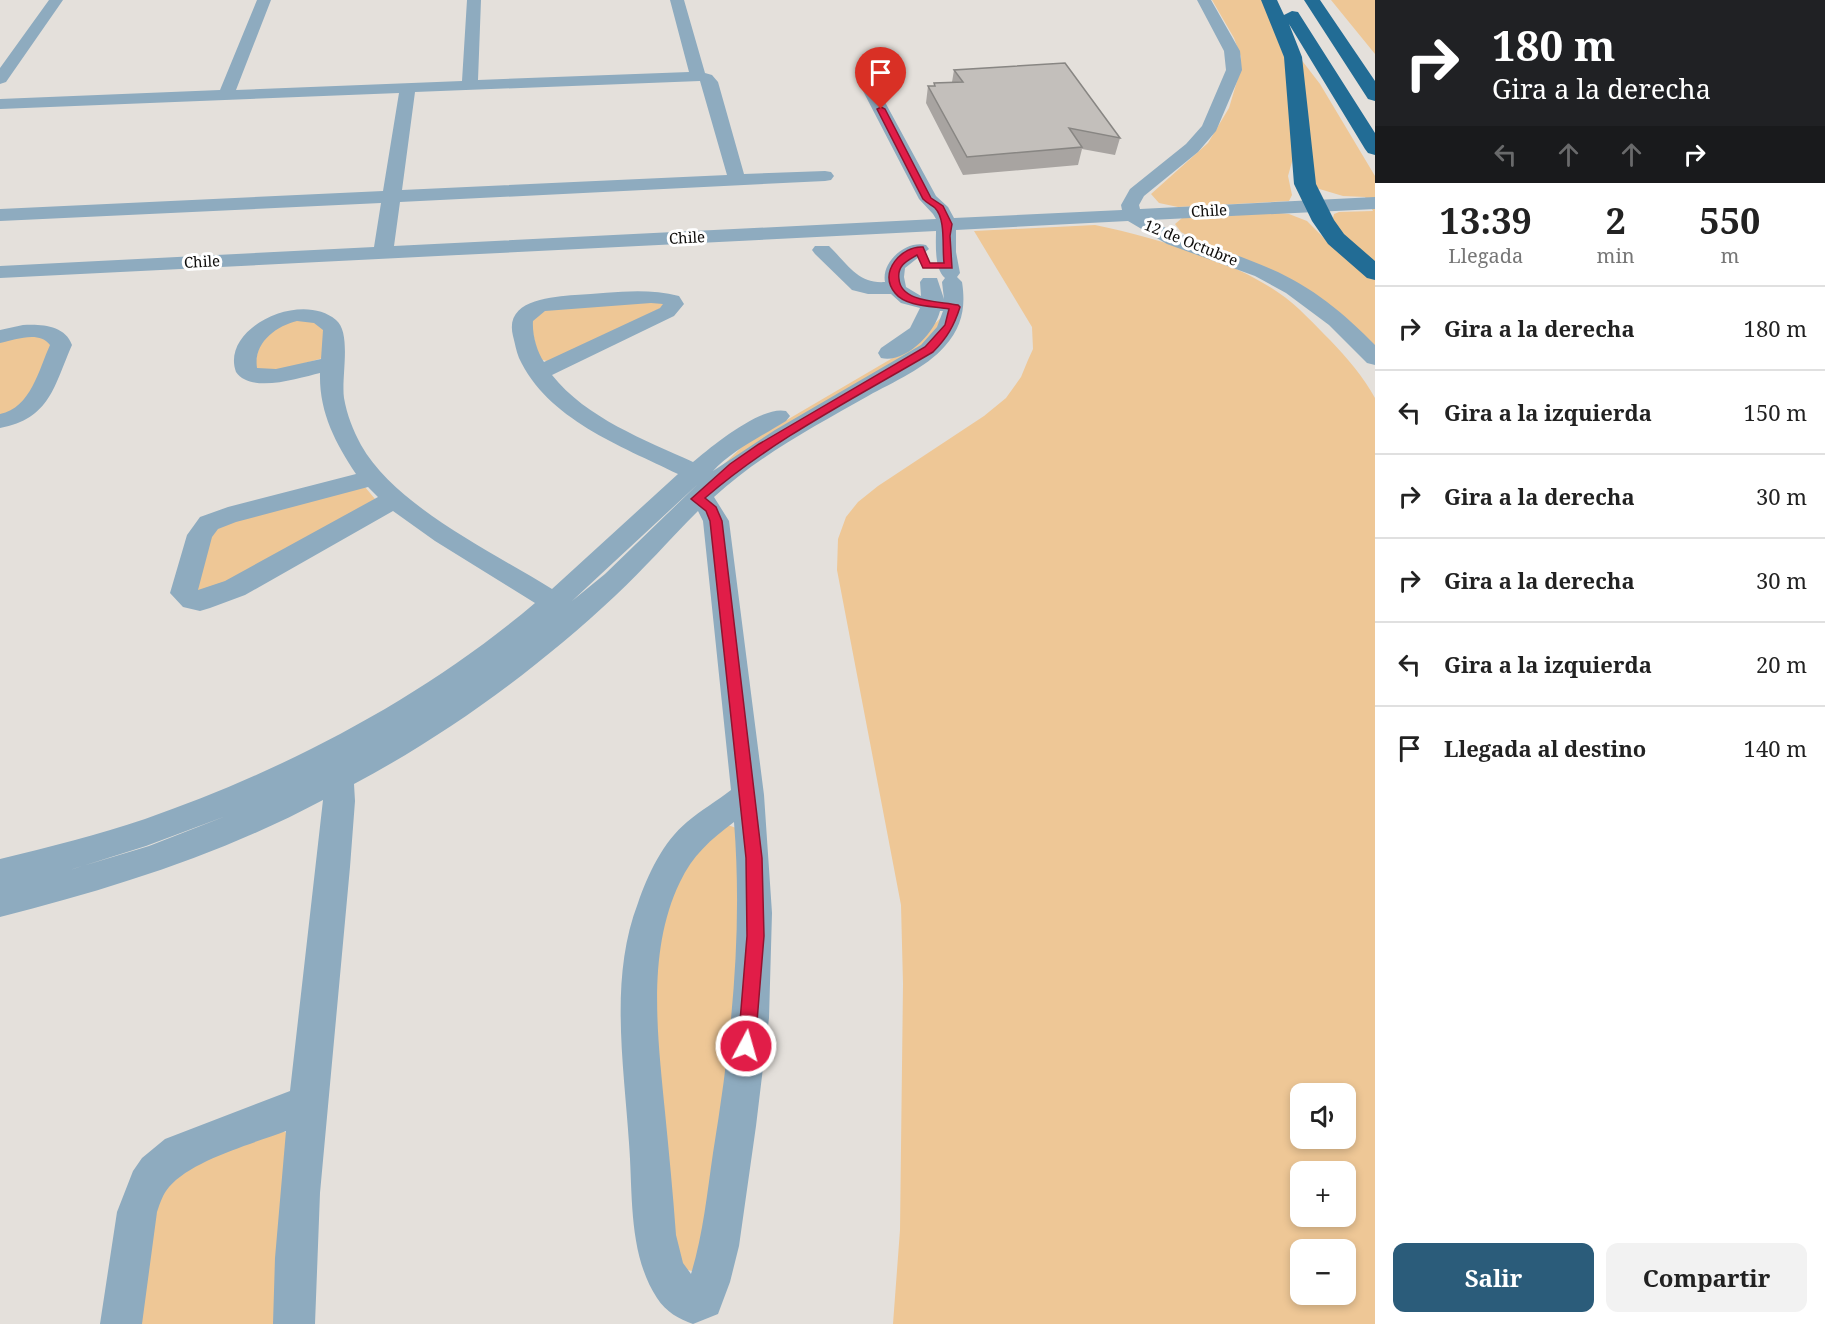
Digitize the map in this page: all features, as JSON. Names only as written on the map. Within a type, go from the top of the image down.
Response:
[{"type":"highway","points":[[1269,0],[1293,57],[1305,184],[1323,221],[1336,239],[1375,273]]},
{"type":"highway","points":[[1281,0],[1375,149]]},
{"type":"highway","points":[[1311,0],[1375,95]]},
{"type":"highway","points":[[1319,0],[1369,55]]},
{"type":"street","points":[[0,62],[46,0]]},
{"type":"street","points":[[0,79],[56,0]]},
{"type":"street","points":[[226,95],[264,0]]},
{"type":"street","points":[[470,86],[474,0]]},
{"type":"street","points":[[677,0],[698,76]]},
{"type":"street","name":"12 de Octubre","points":[[1204,0],[1232,51],[1234,70],[1210,127],[1180,159],[1137,193],[1130,205],[1132,215],[1156,231],[1238,261],[1281,281],[1337,321],[1375,358]]},
{"type":"street","points":[[0,104],[698,76],[710,82],[737,180]]},
{"type":"street","points":[[383,253],[408,88]]},
{"type":"street","points":[[0,873],[46,863],[161,827],[219,807],[286,777],[334,767],[430,725],[471,697],[702,485],[929,350],[946,332],[942,285],[945,236],[948,224],[939,207],[928,199],[871,91]]},
{"type":"street","points":[[0,216],[825,176]]},
{"type":"street","name":"Chile","points":[[0,272],[1366,204]]},
{"type":"street","points":[[909,226],[942,285]]},
{"type":"street","points":[[822,250],[841,267],[851,282],[860,288],[896,288]]},
{"type":"street","points":[[901,260],[942,285],[909,299],[896,288],[894,267],[901,260]]},
{"type":"street","points":[[539,373],[668,312],[674,304],[668,299],[655,297],[556,303],[532,309],[525,318],[522,331],[532,363],[539,373],[557,395],[579,413],[702,485],[706,503],[712,510],[716,521],[748,795],[754,858],[756,936],[741,1099],[713,1277],[703,1299],[693,1303],[683,1298],[662,1265],[656,1234],[638,996],[641,965],[647,924],[666,873],[685,845],[703,827],[748,795]]},
{"type":"street","points":[[0,337],[15,332],[39,332],[53,335],[61,345],[29,410],[14,418],[0,420]]},
{"type":"street","points":[[331,363],[330,380],[339,424],[373,477],[394,499],[433,528],[565,609]]},
{"type":"street","points":[[373,477],[228,515],[209,523],[200,535],[184,593],[193,600],[200,601],[226,592],[394,499]]},
{"type":"street","points":[[0,902],[45,892],[166,855],[227,832],[298,800],[334,767]]},
{"type":"street","points":[[294,1324],[297,1228],[307,1104],[339,801],[334,767]]},
{"type":"street","points":[[121,1324],[137,1212],[147,1185],[156,1172],[179,1153],[307,1104]]},
{"type":"shaded area","points":[[1212,0],[1262,0],[1285,59],[1295,151],[1288,176],[1292,195],[1289,201],[1178,207],[1159,203],[1151,194],[1208,143],[1229,108],[1240,71],[1241,57],[1234,38]]},
{"type":"shaded area","points":[[1331,0],[1375,0],[1375,54]]},
{"type":"shaded area","points":[[1300,58],[1320,84],[1375,176],[1375,263],[1357,249],[1332,222],[1334,214],[1339,212],[1373,211],[1365,197],[1343,196],[1316,188]]},
{"type":"shaded area","points":[[1279,213],[1307,221],[1333,247],[1375,280],[1375,350],[1268,270],[1188,236],[1181,232],[1175,224],[1182,218]]},
{"type":"shaded area","points":[[1095,225],[1166,243],[1215,260],[1279,293],[1306,315],[1349,360],[1375,398],[1375,1324],[893,1324],[900,1230],[903,984],[901,905],[837,570],[838,539],[846,517],[858,502],[878,486],[984,416],[1006,398],[1021,377],[1033,349],[1032,327],[974,231]]},
{"type":"shaded area","points":[[663,302],[665,306],[551,362],[539,359],[530,321],[546,308]]},
{"type":"shaded area","points":[[946,313],[929,343],[722,466],[744,445],[908,349]]},
{"type":"shaded area","points":[[290,320],[316,322],[327,330],[323,358],[273,372],[254,370],[261,336]]},
{"type":"shaded area","points":[[27,334],[54,341],[28,404],[0,416],[0,340]]},
{"type":"shaded area","points":[[365,487],[375,499],[298,550],[196,595],[207,536],[216,525]]},
{"type":"shaded area","points":[[728,825],[736,828],[745,893],[709,1231],[692,1271],[679,1268],[663,1191],[651,953],[682,865]]},
{"type":"shaded area","points":[[273,1127],[287,1133],[281,1324],[133,1324],[163,1181]]},
{"type":"building","points":[[1065,63],[1120,138],[1069,128],[1082,147],[967,157],[928,86],[935,86],[934,83],[963,82],[954,70]]},
{"type":"route","points":[[746,1046],[756,936],[754,858],[716,521],[712,510],[706,503],[697,499],[734,467],[763,447],[929,350],[950,325],[955,307],[909,299],[899,292],[894,282],[893,272],[897,263],[919,249],[927,266],[949,266],[945,236],[948,224],[939,207],[928,199],[881,109]]}]
